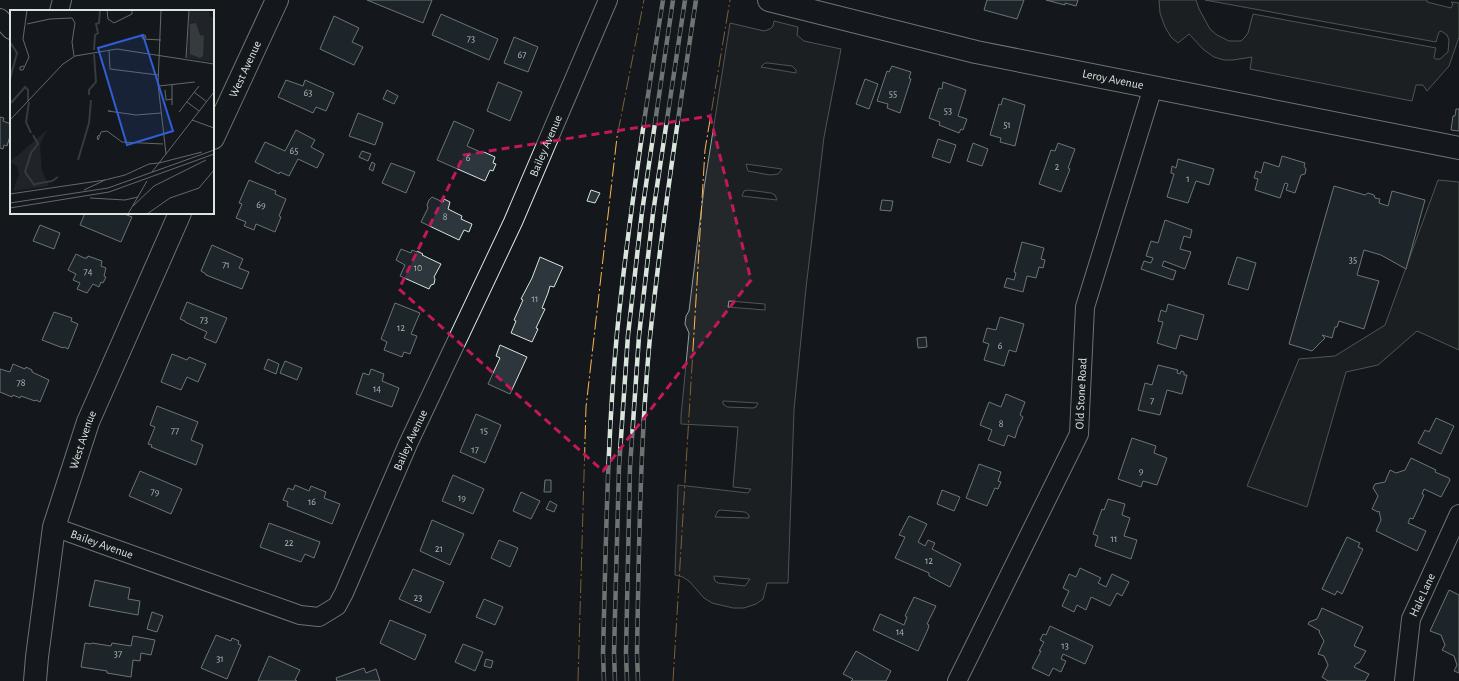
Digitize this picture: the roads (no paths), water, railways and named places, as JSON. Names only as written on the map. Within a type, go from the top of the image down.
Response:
[{"type":"street","points":[[60,10],[62,0]]},
{"type":"street","name":"West Avenue","points":[[214,136],[277,0]]},
{"type":"street","name":"Bailey Avenue","points":[[54,527],[300,615],[319,617],[337,606],[408,444],[513,222],[608,0]]},
{"type":"street","name":"Leroy Avenue","points":[[778,1],[976,52],[1256,109],[1459,148]]},
{"type":"street","points":[[0,18],[10,29]]},
{"type":"street","name":"Old Stone Road","points":[[957,681],[1079,434],[1085,307],[1153,87]]},
{"type":"street","name":"West Avenue","points":[[35,681],[54,527],[88,422],[180,214]]},
{"type":"street","name":"Hale Lane","points":[[1404,681],[1411,620],[1459,514]]},
{"type":"railway","points":[[604,681],[603,653],[607,493],[617,333],[637,166],[663,0]]},
{"type":"railway","points":[[615,681],[614,653],[619,467],[628,335],[642,212],[673,0]]},
{"type":"railway","points":[[627,681],[626,653],[630,467],[639,336],[653,213],[685,0]]},
{"type":"railway","points":[[638,681],[637,653],[640,495],[650,337],[665,210],[696,0]]}]
